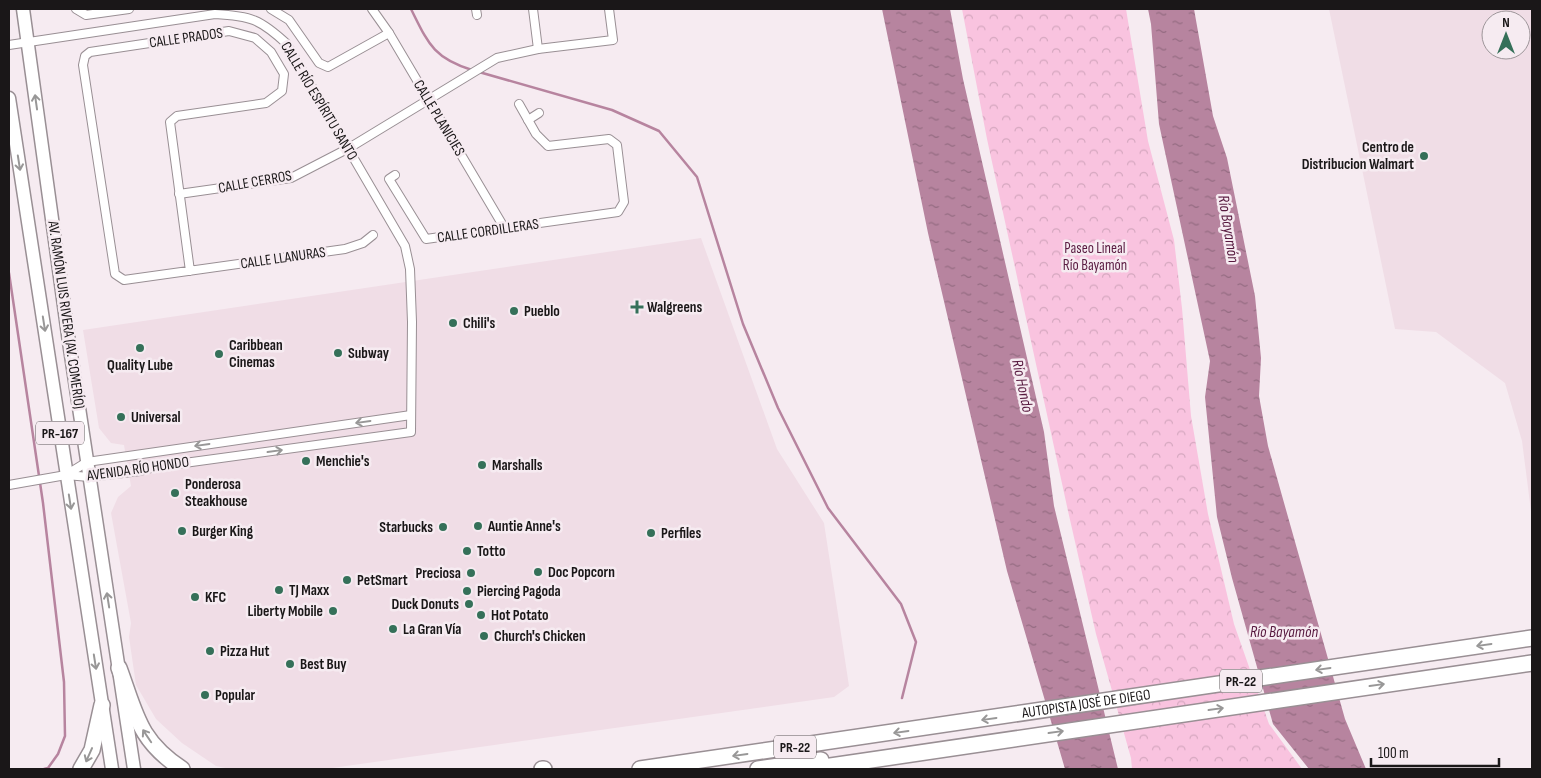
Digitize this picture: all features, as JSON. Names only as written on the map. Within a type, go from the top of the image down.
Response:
[{"type":"highway","name":"AUTOPISTA JOSÉ DE DIEGO","points":[[640,769],[1532,638]]},
{"type":"highway","name":"AUTOPISTA JOSÉ DE DIEGO","points":[[810,769],[1532,663]]},
{"type":"highway","points":[[119,668],[140,725],[152,744],[182,769]]},
{"type":"highway","points":[[80,769],[92,750],[102,705]]},
{"type":"highway","points":[[758,769],[897,750],[953,747]]},
{"type":"main road","name":"AV. RAMÓN LUIS RIVERA (AV. COMERÍO)","points":[[22,9],[89,478],[134,769]]},
{"type":"main road","name":"AV. RAMÓN LUIS RIVERA (AV. COMERÍO)","points":[[9,98],[112,769]]},
{"type":"street","points":[[76,9],[86,15],[129,9]]},
{"type":"street","points":[[271,9],[289,20],[319,63],[328,67],[389,34]]},
{"type":"street","name":"CALLE PLANICIES","points":[[372,9],[430,100],[505,228]]},
{"type":"street","points":[[533,9],[538,49]]},
{"type":"street","name":"CALLE CERROS","points":[[179,194],[291,178],[349,148],[497,58],[538,49],[614,40],[609,9]]},
{"type":"street","name":"CALLE RÍO ESPÍRITU SANTO","points":[[9,45],[215,14],[246,16],[269,26],[287,44],[405,246],[410,269],[412,415],[410,432]]},
{"type":"street","name":"CALLE PRADOS","points":[[229,31],[255,38],[271,52],[284,74],[282,91],[266,103],[174,118],[170,128],[190,271],[124,280],[115,274],[84,66],[85,56],[90,52],[229,31]]},
{"type":"street","points":[[519,104],[528,120],[539,113]]},
{"type":"street","name":"CALLE CORDILLERAS","points":[[395,175],[389,179],[426,239],[618,212],[624,202],[617,145],[609,139],[548,146],[536,134],[528,120]]},
{"type":"street","name":"CALLE LLANURAS","points":[[190,271],[345,249],[363,243],[372,235]]},
{"type":"street","name":"AVENIDA RÍO HONDO","points":[[66,475],[87,462],[412,415]]},
{"type":"street","name":"AVENIDA RÍO HONDO","points":[[66,475],[89,478],[410,432]]},
{"type":"street","points":[[9,485],[66,475]]},
{"type":"shaded area","points":[[1329,9],[1532,9],[1532,519],[1522,441],[1505,383],[1436,332],[1395,329]]},
{"type":"shaded area","points":[[701,238],[777,449],[824,523],[849,686],[834,697],[325,769],[230,769],[216,766],[182,743],[156,719],[136,685],[129,637],[131,623],[111,513],[118,497],[131,486],[124,445],[111,443],[99,428],[83,330]]},
{"type":"green space","name":"Paseo Lineal Río Bayamón","points":[[962,9],[1126,9],[1148,141],[1174,240],[1191,416],[1208,514],[1234,624],[1269,724],[1302,769],[1132,769],[1131,758],[1096,634],[1068,511],[987,139]]},
{"type":"water","name":"Río Hondo","points":[[882,9],[950,9],[963,79],[1044,432],[1054,506],[1118,769],[1065,769],[1007,571],[928,233]]},
{"type":"water","name":"Río Bayamón","points":[[1148,9],[1194,9],[1213,116],[1227,158],[1255,296],[1261,358],[1259,396],[1268,446],[1345,719],[1366,769],[1309,769],[1273,724],[1217,517],[1205,397],[1210,361],[1159,124],[1151,24]]},
{"type":"waterway","points":[[411,9],[433,48],[448,60],[472,70]]},
{"type":"waterway","points":[[479,72],[612,110],[659,131],[697,177],[743,324],[778,408],[828,508],[901,604],[916,642],[902,698]]},
{"type":"waterway","points":[[9,273],[43,503],[64,682],[65,736],[58,754],[48,768],[44,769]]},
{"type":"place","name":"Centro de Distribucion Walmart","points":[[1424,156]]},
{"type":"place","name":"Walgreens","points":[[637,307]]},
{"type":"place","name":"Pueblo","points":[[514,311]]},
{"type":"place","name":"Chili's","points":[[453,323]]},
{"type":"place","name":"Quality Lube","points":[[140,348]]},
{"type":"place","name":"Subway","points":[[338,353]]},
{"type":"place","name":"Caribbean Cinemas","points":[[219,354]]},
{"type":"place","name":"Universal","points":[[121,417]]},
{"type":"place","name":"Menchie's","points":[[306,461]]},
{"type":"place","name":"Marshalls","points":[[482,465]]},
{"type":"place","name":"Ponderosa Steakhouse","points":[[175,493]]},
{"type":"place","name":"Auntie Anne's","points":[[478,526]]},
{"type":"place","name":"Starbucks","points":[[443,527]]},
{"type":"place","name":"Burger King","points":[[182,531]]},
{"type":"place","name":"Perfiles","points":[[651,533]]},
{"type":"place","name":"Totto","points":[[467,551]]},
{"type":"place","name":"Doc Popcorn","points":[[538,572]]},
{"type":"place","name":"Preciosa","points":[[471,573]]},
{"type":"place","name":"PetSmart","points":[[347,580]]},
{"type":"place","name":"TJ Maxx","points":[[279,590]]},
{"type":"place","name":"Piercing Pagoda","points":[[467,591]]},
{"type":"place","name":"KFC","points":[[195,597]]},
{"type":"place","name":"Duck Donuts","points":[[469,604]]},
{"type":"place","name":"Liberty Mobile","points":[[333,611]]},
{"type":"place","name":"Hot Potato","points":[[481,615]]},
{"type":"place","name":"La Gran Vía","points":[[393,629]]},
{"type":"place","name":"Church's Chicken","points":[[484,636]]},
{"type":"place","name":"Pizza Hut","points":[[210,651]]},
{"type":"place","name":"Best Buy","points":[[290,664]]},
{"type":"place","name":"Popular","points":[[205,695]]}]
